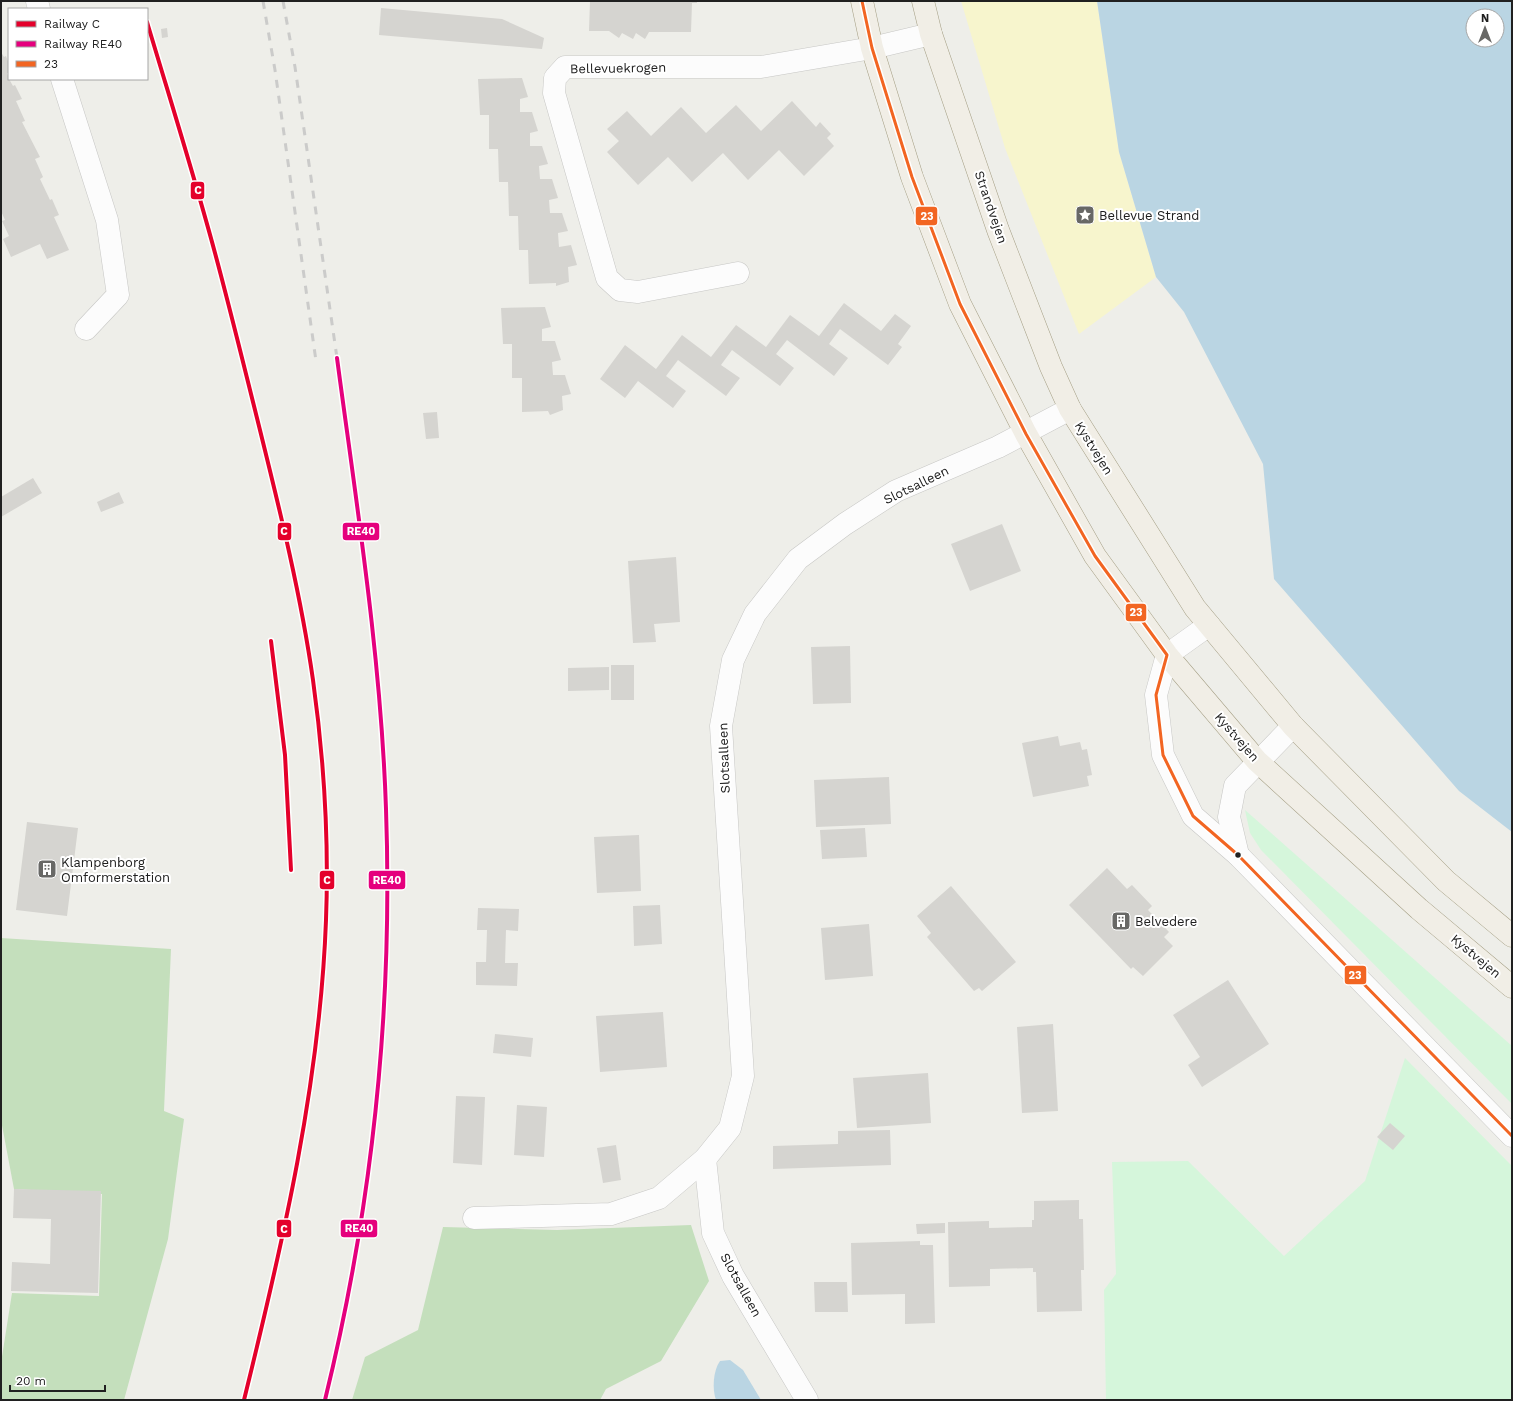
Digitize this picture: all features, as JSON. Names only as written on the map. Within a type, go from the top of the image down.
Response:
[{"type":"main road","points":[[862,1],[872,48],[912,177],[960,304],[1026,434]]},
{"type":"main road","name":"Strandvejen","points":[[923,1],[932,34],[998,230],[1051,367],[1070,409]]},
{"type":"main road","name":"Kystvejen","points":[[1070,409],[1195,608],[1293,726],[1446,881],[1512,936]]},
{"type":"main road","name":"Kystvejen","points":[[1026,434],[1095,556],[1167,655],[1257,761],[1419,909],[1512,987]]},
{"type":"street","name":"Bellevuekrogen","points":[[738,273],[638,292],[620,290],[607,278],[554,94],[555,78],[565,67],[761,67],[872,48],[932,34]]},
{"type":"street","points":[[62,80],[107,220],[118,295],[86,329]]},
{"type":"street","name":"Slotsalleen","points":[[474,1218],[611,1214],[659,1198],[705,1159],[730,1128],[743,1076],[721,726],[733,660],[755,614],[798,559],[845,524],[896,492],[1026,434],[1070,409]]},
{"type":"street","points":[[1209,625],[1167,655],[1156,695],[1163,754],[1193,816],[1238,855],[1512,1136]]},
{"type":"street","points":[[1238,855],[1229,817],[1235,786],[1257,761],[1293,726]]},
{"type":"street","name":"Slotsalleen","points":[[705,1159],[713,1233],[733,1276],[807,1400]]},
{"type":"green space","points":[[1245,810],[1512,1046],[1512,1104],[1261,850],[1250,833]]},
{"type":"green space","points":[[1,938],[171,949],[164,1111],[184,1119],[168,1239],[124,1400],[1,1400],[1,1363],[12,1293],[99,1296],[102,1194],[14,1189],[1,1120]]},
{"type":"green space","points":[[1405,1058],[1512,1166],[1512,1400],[1106,1400],[1104,1290],[1116,1274],[1112,1162],[1188,1161],[1284,1256],[1365,1181]]},
{"type":"green space","points":[[691,1225],[709,1281],[661,1361],[606,1389],[600,1400],[352,1400],[365,1357],[418,1330],[443,1227],[557,1230]]},
{"type":"sand","name":"Bellevue Strand","points":[[961,1],[1097,1],[1119,152],[1156,277],[1079,334],[1005,148]]},
{"type":"water","points":[[1097,1],[1512,1],[1512,832],[1459,791],[1274,579],[1263,464],[1184,312],[1156,277],[1119,152]]},
{"type":"water","points":[[730,1360],[743,1370],[761,1400],[716,1400],[714,1385],[716,1370],[720,1361]]},
{"type":"building","points":[[590,1],[697,1],[697,3],[692,3],[691,32],[649,32],[645,39],[636,33],[633,39],[622,33],[619,38],[609,31],[589,31]]},
{"type":"building","points":[[381,8],[502,19],[544,38],[542,49],[379,35]]},
{"type":"building","points":[[167,28],[168,37],[162,38],[161,29]]},
{"type":"building","points":[[1,52],[4,57],[6,56],[8,61],[8,80],[10,80],[13,86],[15,85],[22,99],[16,101],[25,121],[22,122],[40,157],[35,159],[43,177],[40,179],[50,200],[52,199],[59,215],[54,217],[69,250],[47,259],[40,244],[11,257],[3,239],[9,236],[2,221],[5,220],[1,211]]},
{"type":"building","points":[[522,78],[528,97],[520,99],[520,112],[532,112],[538,131],[530,133],[530,146],[542,146],[548,164],[539,166],[540,179],[552,179],[558,198],[549,200],[550,213],[562,213],[568,231],[558,233],[559,247],[571,245],[577,265],[568,267],[569,282],[556,286],[556,283],[529,284],[528,250],[519,250],[518,216],[509,216],[508,182],[499,182],[498,149],[489,149],[489,115],[480,115],[478,79]]},
{"type":"building","points":[[792,101],[816,127],[820,122],[831,134],[827,138],[834,146],[804,176],[779,150],[748,180],[723,153],[692,182],[668,157],[638,185],[607,152],[619,141],[607,129],[627,111],[651,136],[681,107],[706,133],[736,105],[761,131]]},
{"type":"building","points":[[844,303],[881,331],[895,314],[911,326],[898,344],[902,347],[888,365],[840,329],[829,344],[848,358],[834,376],[787,340],[776,354],[794,368],[780,386],[732,350],[721,365],[740,378],[726,396],[678,360],[666,376],[686,391],[673,408],[638,381],[625,398],[600,379],[625,345],[656,369],[682,335],[711,357],[736,325],[766,347],[790,315],[819,336]]},
{"type":"building","points":[[545,307],[551,327],[542,329],[542,341],[555,341],[561,360],[552,362],[553,375],[565,375],[571,394],[562,396],[563,410],[550,415],[548,411],[522,412],[522,378],[512,378],[512,344],[503,344],[501,308]]},
{"type":"building","points":[[437,412],[439,438],[426,439],[423,413]]},
{"type":"building","points":[[33,478],[42,493],[1,517],[1,497]]},
{"type":"building","points":[[119,492],[124,503],[101,512],[97,502]]},
{"type":"building","points":[[1002,524],[1021,571],[970,591],[951,544]]},
{"type":"building","points":[[676,557],[680,622],[654,624],[656,642],[633,643],[628,561]]},
{"type":"building","points":[[850,646],[851,703],[813,704],[811,647]]},
{"type":"building","points":[[611,665],[634,665],[634,700],[611,700]]},
{"type":"building","points":[[609,667],[609,690],[568,691],[568,668]]},
{"type":"building","points":[[1058,736],[1060,746],[1080,742],[1082,750],[1087,749],[1092,775],[1087,776],[1089,786],[1033,797],[1022,743]]},
{"type":"building","points":[[889,777],[891,824],[816,827],[814,780]]},
{"type":"building","name":"Klampenborg Omformerstation","points":[[27,822],[78,828],[67,916],[16,910]]},
{"type":"building","points":[[865,828],[867,857],[822,859],[820,830]]},
{"type":"building","points":[[639,835],[641,891],[597,893],[594,837]]},
{"type":"building","name":"Belvedere","points":[[1107,868],[1127,889],[1132,885],[1152,906],[1148,910],[1169,932],[1164,937],[1173,946],[1143,976],[1133,967],[1131,969],[1069,905]]},
{"type":"building","points":[[951,886],[1016,962],[982,991],[979,988],[974,991],[927,937],[931,933],[917,916]]},
{"type":"building","points":[[660,905],[662,944],[634,946],[633,906]]},
{"type":"building","points":[[478,908],[519,909],[518,931],[506,930],[505,963],[518,963],[517,986],[476,985],[476,962],[486,962],[487,930],[477,930]]},
{"type":"building","points":[[869,924],[873,976],[825,980],[821,928]]},
{"type":"building","points":[[1228,980],[1269,1044],[1202,1087],[1188,1065],[1200,1057],[1173,1015]]},
{"type":"building","points":[[663,1012],[667,1067],[600,1072],[596,1016]]},
{"type":"building","points":[[1053,1024],[1058,1111],[1022,1113],[1017,1027]]},
{"type":"building","points":[[495,1034],[533,1038],[531,1057],[493,1053]]},
{"type":"building","points":[[928,1073],[931,1123],[857,1128],[853,1078]]},
{"type":"building","points":[[456,1096],[485,1097],[482,1165],[453,1163]]},
{"type":"building","points":[[517,1105],[547,1107],[544,1157],[514,1155]]},
{"type":"building","points":[[1390,1123],[1405,1136],[1393,1150],[1377,1137]]},
{"type":"building","points":[[890,1130],[891,1165],[773,1169],[773,1146],[838,1144],[838,1131]]},
{"type":"building","points":[[616,1145],[621,1180],[603,1183],[597,1148]]},
{"type":"building","points":[[14,1189],[101,1191],[98,1293],[11,1291],[12,1262],[50,1264],[51,1219],[13,1218]]},
{"type":"building","points":[[1079,1200],[1079,1219],[1083,1219],[1084,1270],[1081,1270],[1082,1311],[1037,1312],[1036,1272],[1033,1272],[1033,1268],[990,1269],[990,1286],[949,1287],[948,1222],[989,1221],[989,1228],[1032,1227],[1032,1220],[1034,1220],[1034,1201]]},
{"type":"building","points":[[945,1223],[945,1233],[917,1234],[916,1224]]},
{"type":"building","points":[[920,1241],[920,1245],[933,1245],[935,1323],[905,1324],[905,1294],[852,1295],[851,1243]]},
{"type":"building","points":[[814,1282],[847,1282],[848,1312],[815,1312]]},
{"type":"railway","points":[[263,1],[275,70],[316,361]]},
{"type":"railway","points":[[283,1],[295,67],[337,358]]},
{"type":"rail line","name":"C","points":[[148,25],[215,253],[280,511],[308,646],[317,710],[323,770],[327,890],[322,981],[316,1042],[308,1102],[286,1222],[244,1400]]},
{"type":"rail line","name":"RE40","points":[[325,1400],[355,1254],[367,1181],[376,1107],[386,958],[387,883],[386,809],[383,752],[374,639],[337,358]]},
{"type":"rail line","name":"C","points":[[271,641],[285,755],[291,870]]},
{"type":"transit line","name":"23","points":[[862,1],[872,48],[912,177],[960,304],[1026,434],[1095,556],[1167,655],[1156,695],[1163,755],[1193,816],[1238,855],[1512,1136]]},
{"type":"place","name":"Bellevue Strand","points":[[1085,215]]},
{"type":"place","name":"Klampenborg Omformerstation","points":[[47,869]]},
{"type":"place","name":"Belvedere","points":[[1121,921]]}]
